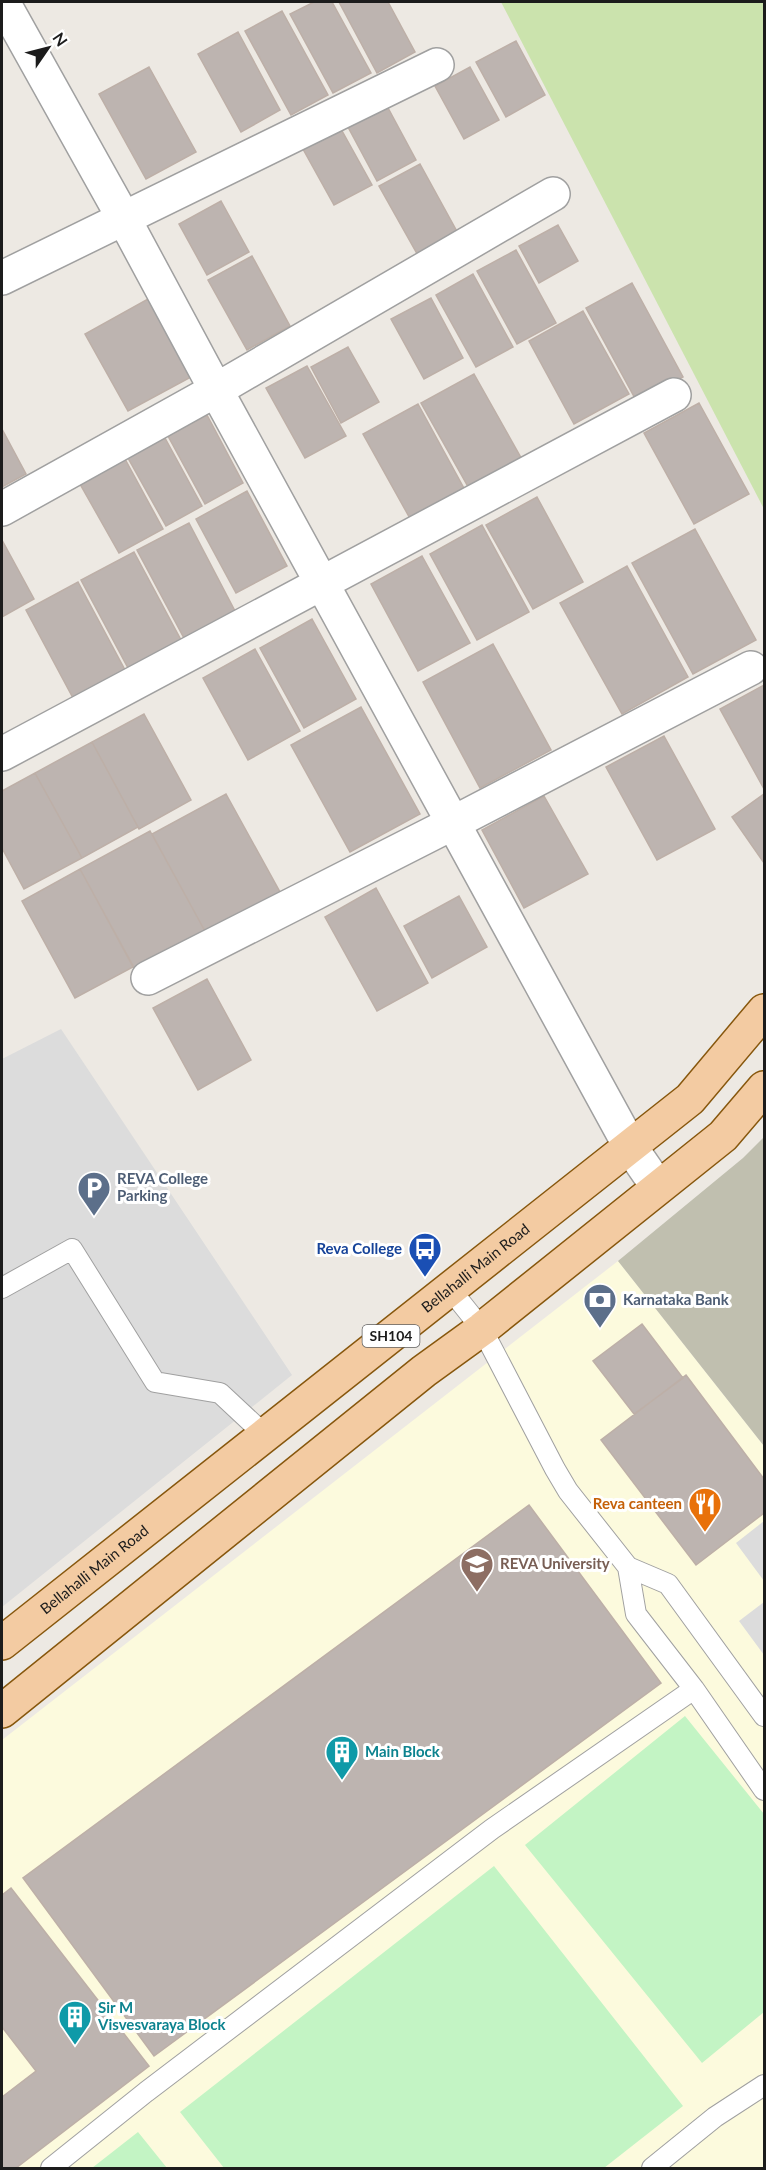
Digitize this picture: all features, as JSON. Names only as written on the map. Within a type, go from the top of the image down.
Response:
[{"type":"main road","name":"Bellahalli Main Road","points":[[2,1643],[690,1100],[765,1011]]},
{"type":"main road","name":"SH104","points":[[2,1711],[424,1371],[482,1329],[723,1136],[765,1088]]},
{"type":"street","points":[[3,2],[123,217],[631,1148],[658,1186]]},
{"type":"street","points":[[2,278],[437,65]]},
{"type":"street","points":[[2,509],[216,390],[553,194]]},
{"type":"street","points":[[2,754],[674,394]]},
{"type":"street","points":[[148,978],[751,668]]},
{"type":"lane","points":[[2,1288],[72,1250],[155,1382],[220,1392],[265,1435]]},
{"type":"lane","points":[[450,1289],[482,1329],[568,1491],[628,1567],[636,1614],[694,1689],[765,1790]]},
{"type":"lane","points":[[628,1567],[668,1584],[765,1716]]},
{"type":"lane","points":[[51,2169],[146,2091],[492,1829],[694,1689]]},
{"type":"lane","points":[[651,2169],[715,2117],[765,2085]]},
{"type":"shaded area","name":"REVA College Parking","points":[[61,1029],[292,1375],[2,1607],[2,1059]]},
{"type":"shaded area","points":[[764,1137],[764,1446],[618,1261],[743,1158]]},
{"type":"shaded area","name":"REVA University","points":[[618,1261],[764,1446],[764,2168],[2,2168],[2,1740]]},
{"type":"shaded area","points":[[764,1521],[764,1581],[736,1543]]},
{"type":"shaded area","points":[[764,1602],[764,1655],[739,1621]]},
{"type":"green space","points":[[501,2],[764,2],[764,509]]},
{"type":"green space","points":[[685,1716],[764,1814],[764,2012],[702,2063],[525,1845]]},
{"type":"green space","points":[[494,1866],[683,2106],[604,2168],[224,2168],[180,2112]]},
{"type":"green space","points":[[138,2132],[167,2168],[92,2168]]},
{"type":"building","points":[[314,2],[332,2],[371,73],[333,93],[290,14]]},
{"type":"building","points":[[339,2],[388,2],[415,52],[377,73]]},
{"type":"building","points":[[282,11],[328,95],[291,115],[245,31]]},
{"type":"building","points":[[238,32],[280,110],[241,132],[198,54]]},
{"type":"building","points":[[516,41],[545,95],[506,117],[476,62]]},
{"type":"building","points":[[149,67],[196,152],[146,179],[99,94]]},
{"type":"building","points":[[470,67],[499,120],[464,139],[435,86]]},
{"type":"building","points":[[387,106],[416,160],[377,181],[348,127]]},
{"type":"building","points":[[341,129],[372,185],[334,205],[303,149]]},
{"type":"building","points":[[420,164],[460,237],[420,259],[379,186]]},
{"type":"building","points":[[221,201],[249,252],[207,275],[179,224]]},
{"type":"building","points":[[558,225],[578,261],[539,283],[519,246]]},
{"type":"building","points":[[516,250],[556,323],[517,344],[477,271]]},
{"type":"building","points":[[252,256],[290,326],[247,350],[208,280]]},
{"type":"building","points":[[473,274],[513,347],[476,367],[436,295]]},
{"type":"building","points":[[632,283],[683,377],[637,402],[586,308]]},
{"type":"building","points":[[431,298],[463,358],[424,379],[391,319]]},
{"type":"building","points":[[148,299],[191,377],[128,411],[85,334]]},
{"type":"building","points":[[583,311],[629,394],[574,424],[529,341]]},
{"type":"building","points":[[348,347],[379,402],[341,423],[311,367]]},
{"type":"building","points":[[307,366],[346,436],[305,458],[266,388]]},
{"type":"building","points":[[474,374],[524,463],[471,492],[421,403]]},
{"type":"building","points":[[699,403],[749,494],[694,524],[644,433]]},
{"type":"building","points":[[418,404],[466,492],[412,522],[363,434]]},
{"type":"building","points":[[207,415],[243,483],[205,504],[168,436]]},
{"type":"building","points":[[2,429],[26,474],[2,487]]},
{"type":"building","points":[[165,438],[202,506],[166,526],[128,458]]},
{"type":"building","points":[[125,459],[163,529],[119,553],[80,484]]},
{"type":"building","points":[[247,491],[287,566],[236,593],[196,519]]},
{"type":"building","points":[[537,497],[583,582],[533,609],[486,525]]},
{"type":"building","points":[[189,523],[236,613],[185,640],[137,550]]},
{"type":"building","points":[[482,525],[529,612],[477,640],[430,554]]},
{"type":"building","points":[[695,529],[756,640],[693,674],[632,563]]},
{"type":"building","points":[[2,540],[34,599],[2,617]]},
{"type":"building","points":[[134,552],[181,640],[128,668],[81,580]]},
{"type":"building","points":[[422,556],[470,643],[418,671],[371,584]]},
{"type":"building","points":[[627,566],[688,677],[622,714],[560,603]]},
{"type":"building","points":[[78,582],[125,670],[73,698],[26,610]]},
{"type":"building","points":[[312,619],[356,699],[304,728],[260,648]]},
{"type":"building","points":[[493,644],[551,750],[480,788],[423,682]]},
{"type":"building","points":[[255,649],[300,731],[248,760],[203,678]]},
{"type":"building","points":[[764,685],[764,789],[720,709]]},
{"type":"building","points":[[361,707],[420,814],[350,852],[291,745]]},
{"type":"building","points":[[144,714],[191,800],[139,829],[92,742]]},
{"type":"building","points":[[664,736],[715,829],[657,860],[606,767]]},
{"type":"building","points":[[92,742],[138,827],[82,858],[35,773]]},
{"type":"building","points":[[35,773],[82,858],[24,889],[2,848],[2,791]]},
{"type":"building","points":[[226,794],[280,892],[206,933],[152,834]]},
{"type":"building","points":[[764,794],[764,863],[732,817]]},
{"type":"building","points":[[544,796],[588,874],[524,908],[482,830]]},
{"type":"building","points":[[150,831],[206,933],[136,971],[80,869]]},
{"type":"building","points":[[80,869],[133,967],[75,998],[22,901]]},
{"type":"building","points":[[376,888],[428,983],[377,1011],[325,917]]},
{"type":"building","points":[[459,896],[487,947],[432,978],[404,926]]},
{"type":"building","points":[[207,979],[251,1060],[198,1090],[153,1008]]},
{"type":"building","points":[[642,1324],[683,1378],[634,1414],[593,1361]]},
{"type":"building","points":[[686,1375],[764,1479],[764,1513],[696,1565],[601,1440]]},
{"type":"building","name":"Main Block","points":[[529,1505],[661,1683],[154,2056],[23,1878]]},
{"type":"building","name":"Sir M Visvesvaraya Block","points":[[11,1888],[149,2066],[16,2168],[2,2168],[2,2097],[36,2071],[2,2027],[2,1895]]},
{"type":"place","name":"REVA College Parking","points":[[94,1217]]},
{"type":"place","name":"Reva College","points":[[425,1278]]},
{"type":"place","name":"Karnataka Bank","points":[[600,1329]]},
{"type":"place","name":"Reva canteen","points":[[705,1533]]},
{"type":"place","name":"REVA University","points":[[477,1593]]},
{"type":"place","name":"Main Block","points":[[342,1781]]},
{"type":"place","name":"Sir M Visvesvaraya Block","points":[[75,2046]]}]
